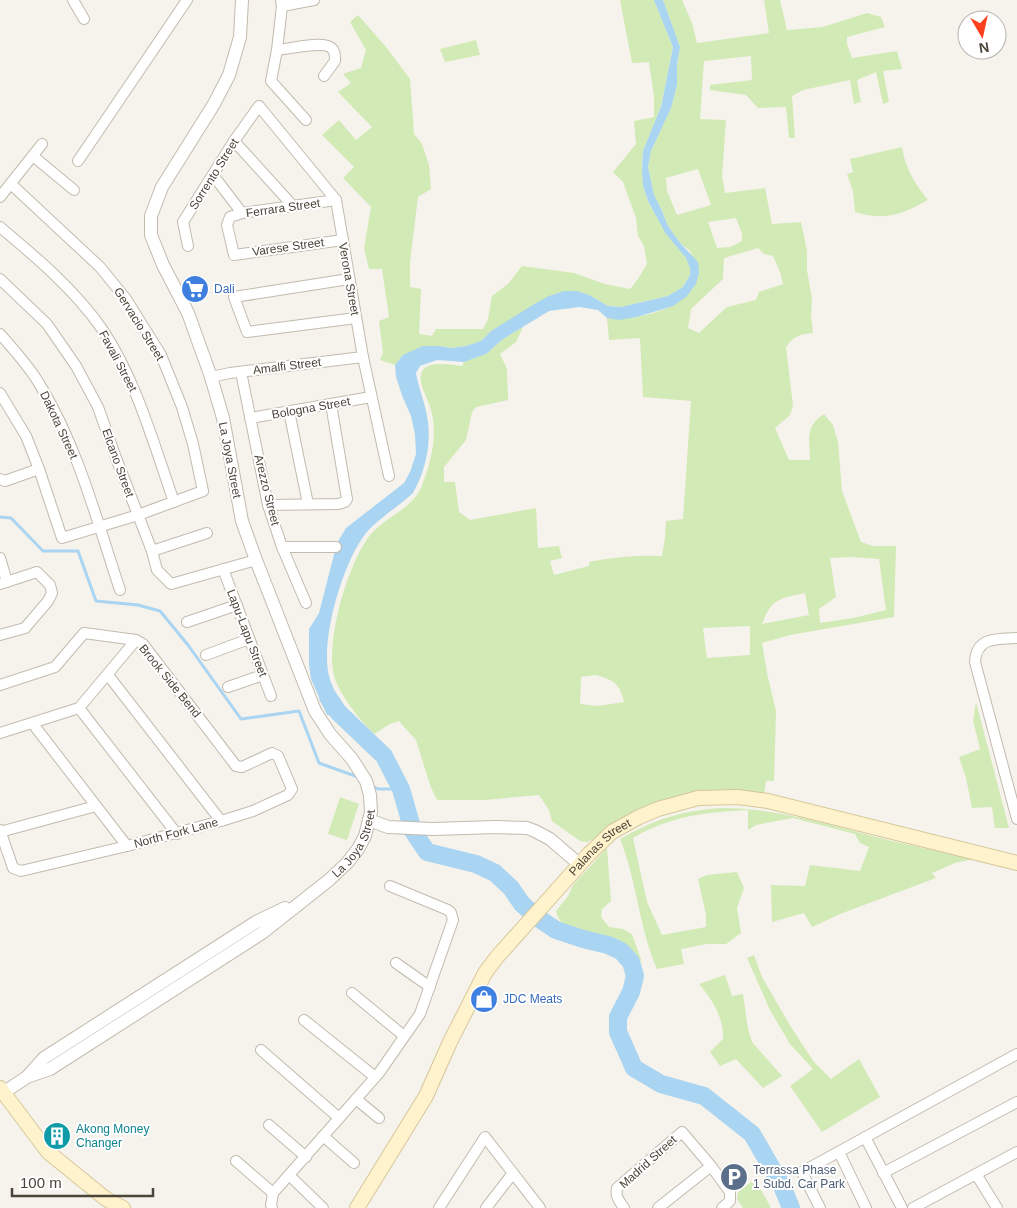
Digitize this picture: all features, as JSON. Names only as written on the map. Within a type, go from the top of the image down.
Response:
[{"type":"main road","name":"Palanas Street","points":[[357,1208],[426,1096],[450,1042],[484,974],[579,864],[612,832],[639,817],[678,802],[718,796],[738,797],[777,803],[1017,863]]},
{"type":"main road","points":[[2,1090],[48,1152],[109,1204],[123,1208]]},
{"type":"street","points":[[74,0],[84,19]]},
{"type":"street","points":[[78,161],[187,0]]},
{"type":"street","name":"La Joya Street","points":[[2,1090],[27,1077],[50,1069],[262,933],[329,880],[347,863],[365,836],[370,816],[370,795],[366,781],[352,759],[330,734],[312,705],[256,560],[242,521],[222,418],[211,377],[188,313],[156,250],[151,235],[151,216],[162,187],[224,87],[240,37],[242,0]]},
{"type":"street","points":[[306,120],[271,82],[277,50],[281,3],[314,0]]},
{"type":"street","points":[[277,50],[323,44],[331,48],[335,53],[335,61],[324,76]]},
{"type":"street","name":"Sorrento Street","points":[[188,246],[184,222],[234,141],[259,106]]},
{"type":"street","name":"Verona Street","points":[[259,106],[336,200],[362,357],[389,476]]},
{"type":"street","points":[[234,141],[293,206]]},
{"type":"street","points":[[0,197],[42,144]]},
{"type":"street","points":[[33,156],[74,190]]},
{"type":"street","points":[[213,174],[242,213]]},
{"type":"street","name":"Gervacio Street","points":[[11,184],[100,267],[126,299],[161,355],[182,407],[193,444],[203,491],[138,515],[62,538],[39,469]]},
{"type":"street","name":"Ferrara Street","points":[[234,255],[227,225],[230,217],[242,213],[336,200]]},
{"type":"street","name":"Favali Street","points":[[0,226],[51,269],[102,330],[123,367],[142,409],[174,502]]},
{"type":"street","name":"Varese Street","points":[[234,255],[343,240]]},
{"type":"street","name":"Elcano Street","points":[[0,279],[47,324],[76,366],[98,407],[152,551],[157,570],[171,584],[256,560]]},
{"type":"street","points":[[349,279],[234,296],[247,332],[356,318]]},
{"type":"street","name":"Dakota Street","points":[[0,334],[40,383],[58,418],[76,459],[120,590]]},
{"type":"street","name":"Amalfi Street","points":[[211,377],[362,357]]},
{"type":"street","name":"Arezzo Street","points":[[241,372],[268,505],[282,547],[306,603]]},
{"type":"street","points":[[0,393],[26,436],[39,469],[5,481],[0,479]]},
{"type":"street","name":"Bologna Street","points":[[250,418],[372,397]]},
{"type":"street","points":[[268,505],[345,502],[348,497],[331,404]]},
{"type":"street","points":[[289,411],[308,504]]},
{"type":"street","points":[[152,551],[207,533]]},
{"type":"street","points":[[282,547],[336,547]]},
{"type":"street","points":[[0,558],[4,583],[37,572],[50,585],[52,593],[48,601],[25,628],[0,636]]},
{"type":"street","name":"Lapu-Lapu Street","points":[[223,569],[271,696]]},
{"type":"street","points":[[187,622],[236,605]]},
{"type":"street","name":"Brook Side Bend","points":[[0,685],[54,667],[84,633],[136,640],[143,644],[236,766],[242,767],[272,753]]},
{"type":"street","points":[[1017,638],[992,640],[981,644],[976,653],[975,662],[1017,819]]},
{"type":"street","points":[[0,733],[79,708],[136,640]]},
{"type":"street","points":[[206,655],[249,640]]},
{"type":"street","points":[[108,675],[221,821]]},
{"type":"street","points":[[228,686],[263,675]]},
{"type":"street","points":[[79,708],[177,834]]},
{"type":"street","points":[[33,724],[127,846]]},
{"type":"street","name":"North Fork Lane","points":[[0,832],[12,868],[21,871],[177,834],[253,811],[288,795],[292,789],[278,756],[272,753]]},
{"type":"street","points":[[0,832],[96,806]]},
{"type":"street","points":[[370,816],[388,827],[433,829],[496,826],[527,828],[550,838],[579,864]]},
{"type":"street","points":[[272,1208],[273,1193],[376,1077],[420,1014],[430,987],[453,916],[448,910],[390,886]]},
{"type":"street","points":[[396,963],[430,987]]},
{"type":"street","points":[[352,993],[404,1036]]},
{"type":"street","points":[[304,1020],[376,1077]]},
{"type":"street","points":[[261,1050],[339,1118]]},
{"type":"street","points":[[820,1208],[802,1172],[1017,1054]]},
{"type":"street","points":[[356,1099],[379,1118]]},
{"type":"street","points":[[883,1174],[1017,1102]]},
{"type":"street","points":[[269,1124],[306,1157]]},
{"type":"street","name":"Madrid Street","points":[[624,1208],[616,1193],[617,1188],[682,1132],[712,1166]]},
{"type":"street","points":[[324,1136],[354,1163]]},
{"type":"street","points":[[439,1208],[485,1137],[538,1207]]},
{"type":"street","points":[[865,1137],[902,1208]]},
{"type":"street","points":[[839,1152],[866,1208]]},
{"type":"street","points":[[913,1208],[1016,1155]]},
{"type":"street","points":[[236,1161],[273,1193]]},
{"type":"street","points":[[658,1208],[712,1166],[730,1192],[730,1201],[722,1208]]},
{"type":"street","points":[[486,1208],[513,1173]]},
{"type":"street","points":[[976,1174],[997,1208]]},
{"type":"street","points":[[289,1175],[323,1208]]},
{"type":"green space","points":[[620,0],[654,0],[673,47],[661,107],[643,151],[642,169],[643,186],[648,201],[676,246],[686,258],[690,268],[690,275],[683,287],[668,296],[621,307],[608,306],[589,295],[577,291],[564,291],[491,331],[481,341],[451,348],[439,346],[403,355],[395,365],[380,360],[383,353],[379,321],[389,317],[382,269],[369,269],[364,248],[371,207],[343,178],[354,167],[322,135],[339,120],[356,140],[372,127],[338,92],[351,83],[343,74],[361,68],[366,50],[350,22],[358,15],[386,47],[410,79],[414,134],[422,144],[429,165],[431,189],[418,197],[410,262],[410,287],[421,289],[419,334],[432,336],[436,329],[483,329],[488,319],[492,296],[508,284],[522,266],[574,273],[605,284],[630,289],[647,264],[644,246],[638,236],[636,218],[623,182],[613,172],[636,144],[634,121],[654,117],[654,97],[649,62],[632,63]]},
{"type":"green space","points":[[663,0],[682,0],[692,23],[697,43],[769,33],[764,0],[780,0],[787,30],[823,27],[867,13],[881,17],[885,27],[847,37],[847,44],[852,58],[897,51],[902,69],[883,71],[889,102],[883,104],[876,72],[857,80],[861,102],[854,104],[850,80],[803,90],[792,96],[795,138],[789,138],[786,107],[758,108],[746,95],[710,90],[710,85],[752,80],[751,56],[704,61],[700,119],[726,120],[722,176],[725,193],[765,188],[772,224],[801,222],[807,251],[813,333],[798,336],[786,347],[793,406],[790,415],[775,428],[789,460],[810,460],[809,440],[813,424],[824,414],[833,425],[838,442],[842,491],[861,542],[873,546],[896,546],[894,617],[790,635],[762,643],[776,711],[774,781],[766,781],[764,795],[643,810],[617,821],[597,837],[587,842],[580,841],[552,821],[549,810],[539,795],[484,800],[437,800],[430,785],[416,740],[399,721],[374,734],[348,703],[336,682],[332,649],[346,584],[362,547],[377,528],[405,507],[417,495],[428,469],[434,440],[434,430],[431,410],[422,387],[421,374],[428,366],[433,365],[462,366],[464,362],[486,354],[503,339],[523,327],[516,342],[500,354],[507,369],[508,400],[476,407],[472,412],[466,440],[444,467],[444,482],[455,482],[459,512],[470,520],[536,508],[538,548],[559,546],[562,558],[550,561],[554,575],[589,566],[589,562],[599,560],[634,556],[662,556],[666,521],[683,519],[691,401],[643,397],[640,338],[609,340],[607,318],[622,319],[636,317],[672,306],[691,290],[699,273],[690,251],[681,244],[668,226],[654,195],[648,167],[651,151],[671,108],[677,85],[677,64],[680,47]],"holes":[[[698,169],[711,205],[677,215],[667,191],[666,178]],[[736,218],[742,234],[742,241],[730,247],[717,248],[708,222]],[[758,248],[764,254],[773,256],[783,284],[759,292],[756,300],[727,307],[699,333],[688,328],[691,309],[723,279],[724,258]],[[830,558],[879,559],[886,610],[820,623],[819,609],[836,597]],[[805,593],[809,615],[762,624],[773,604]],[[750,626],[750,655],[707,658],[703,628]],[[595,675],[607,678],[615,683],[624,702],[598,706],[580,704],[581,677]]]},
{"type":"green space","points":[[476,40],[480,55],[445,62],[440,49]]},
{"type":"green space","points":[[902,147],[911,175],[928,200],[893,215],[875,216],[855,212],[853,192],[847,174],[853,172],[850,159]]},
{"type":"green space","points":[[976,702],[1009,828],[995,828],[992,807],[972,808],[966,778],[959,757],[980,749],[973,721]]},
{"type":"green space","points":[[340,797],[359,804],[347,840],[328,834]]},
{"type":"green space","points":[[721,808],[759,810],[777,813],[973,859],[955,863],[932,873],[936,878],[840,914],[812,927],[804,913],[772,922],[771,885],[805,886],[810,865],[860,871],[869,847],[860,843],[855,834],[793,818],[756,825],[748,830],[748,810],[703,814],[675,820],[633,838],[647,902],[662,935],[706,927],[706,915],[698,879],[707,875],[737,872],[744,888],[737,908],[741,933],[726,944],[707,944],[681,949],[684,964],[657,969],[646,937],[626,855],[620,839],[645,826],[669,817],[693,811]]},
{"type":"green space","points":[[607,848],[611,901],[602,909],[601,917],[609,927],[623,929],[632,934],[643,965],[633,951],[618,942],[602,936],[567,928],[559,919],[556,911],[568,896],[573,885]]},
{"type":"green space","points":[[754,955],[762,977],[814,1062],[831,1079],[859,1059],[880,1097],[822,1132],[790,1086],[813,1069],[790,1044],[770,1010],[747,958]]},
{"type":"green space","points":[[725,975],[732,996],[743,994],[748,1029],[752,1042],[782,1076],[763,1088],[736,1059],[720,1066],[710,1052],[723,1039],[723,1031],[716,1009],[699,984]]},
{"type":"green space","points":[[755,1179],[771,1208],[743,1208],[737,1199],[738,1192]]},
{"type":"water","points":[[654,0],[663,0],[680,47],[677,64],[677,85],[671,108],[651,151],[648,167],[654,195],[668,226],[681,244],[698,262],[699,273],[696,284],[686,297],[673,306],[637,317],[619,320],[607,318],[598,310],[579,307],[549,311],[503,339],[486,354],[464,362],[437,360],[420,366],[416,373],[426,410],[429,431],[424,468],[413,493],[366,533],[349,562],[331,622],[327,660],[329,676],[333,686],[351,716],[327,715],[311,679],[309,629],[319,613],[337,543],[346,528],[404,483],[410,472],[416,454],[415,434],[411,416],[396,377],[395,365],[403,355],[423,346],[451,348],[481,341],[491,331],[536,303],[564,291],[577,291],[589,295],[608,306],[621,307],[668,296],[683,287],[690,275],[690,268],[686,258],[666,234],[648,201],[643,186],[643,151],[661,107],[673,47]]},
{"type":"waterway","points":[[0,517],[11,518],[43,551],[78,551],[96,601],[138,605],[160,611],[188,645],[241,719],[299,711],[319,763],[358,777]]},
{"type":"waterway","points":[[328,697],[338,712],[384,756],[401,789],[413,831],[427,852],[476,864],[495,873],[511,888],[522,904],[556,930],[608,945],[621,951],[631,962],[635,976],[631,992],[618,1017],[618,1032],[634,1068],[661,1084],[704,1096],[752,1134],[782,1186],[791,1208]]},
{"type":"waterway","points":[[372,786],[378,789],[401,789]]},
{"type":"place","name":"Dali","points":[[195,289]]},
{"type":"place","name":"JDC Meats","points":[[484,999]]},
{"type":"place","name":"Akong Money Changer","points":[[57,1136]]},
{"type":"place","name":"Terrassa Phase 1 Subd. Car Park","points":[[734,1177]]}]
